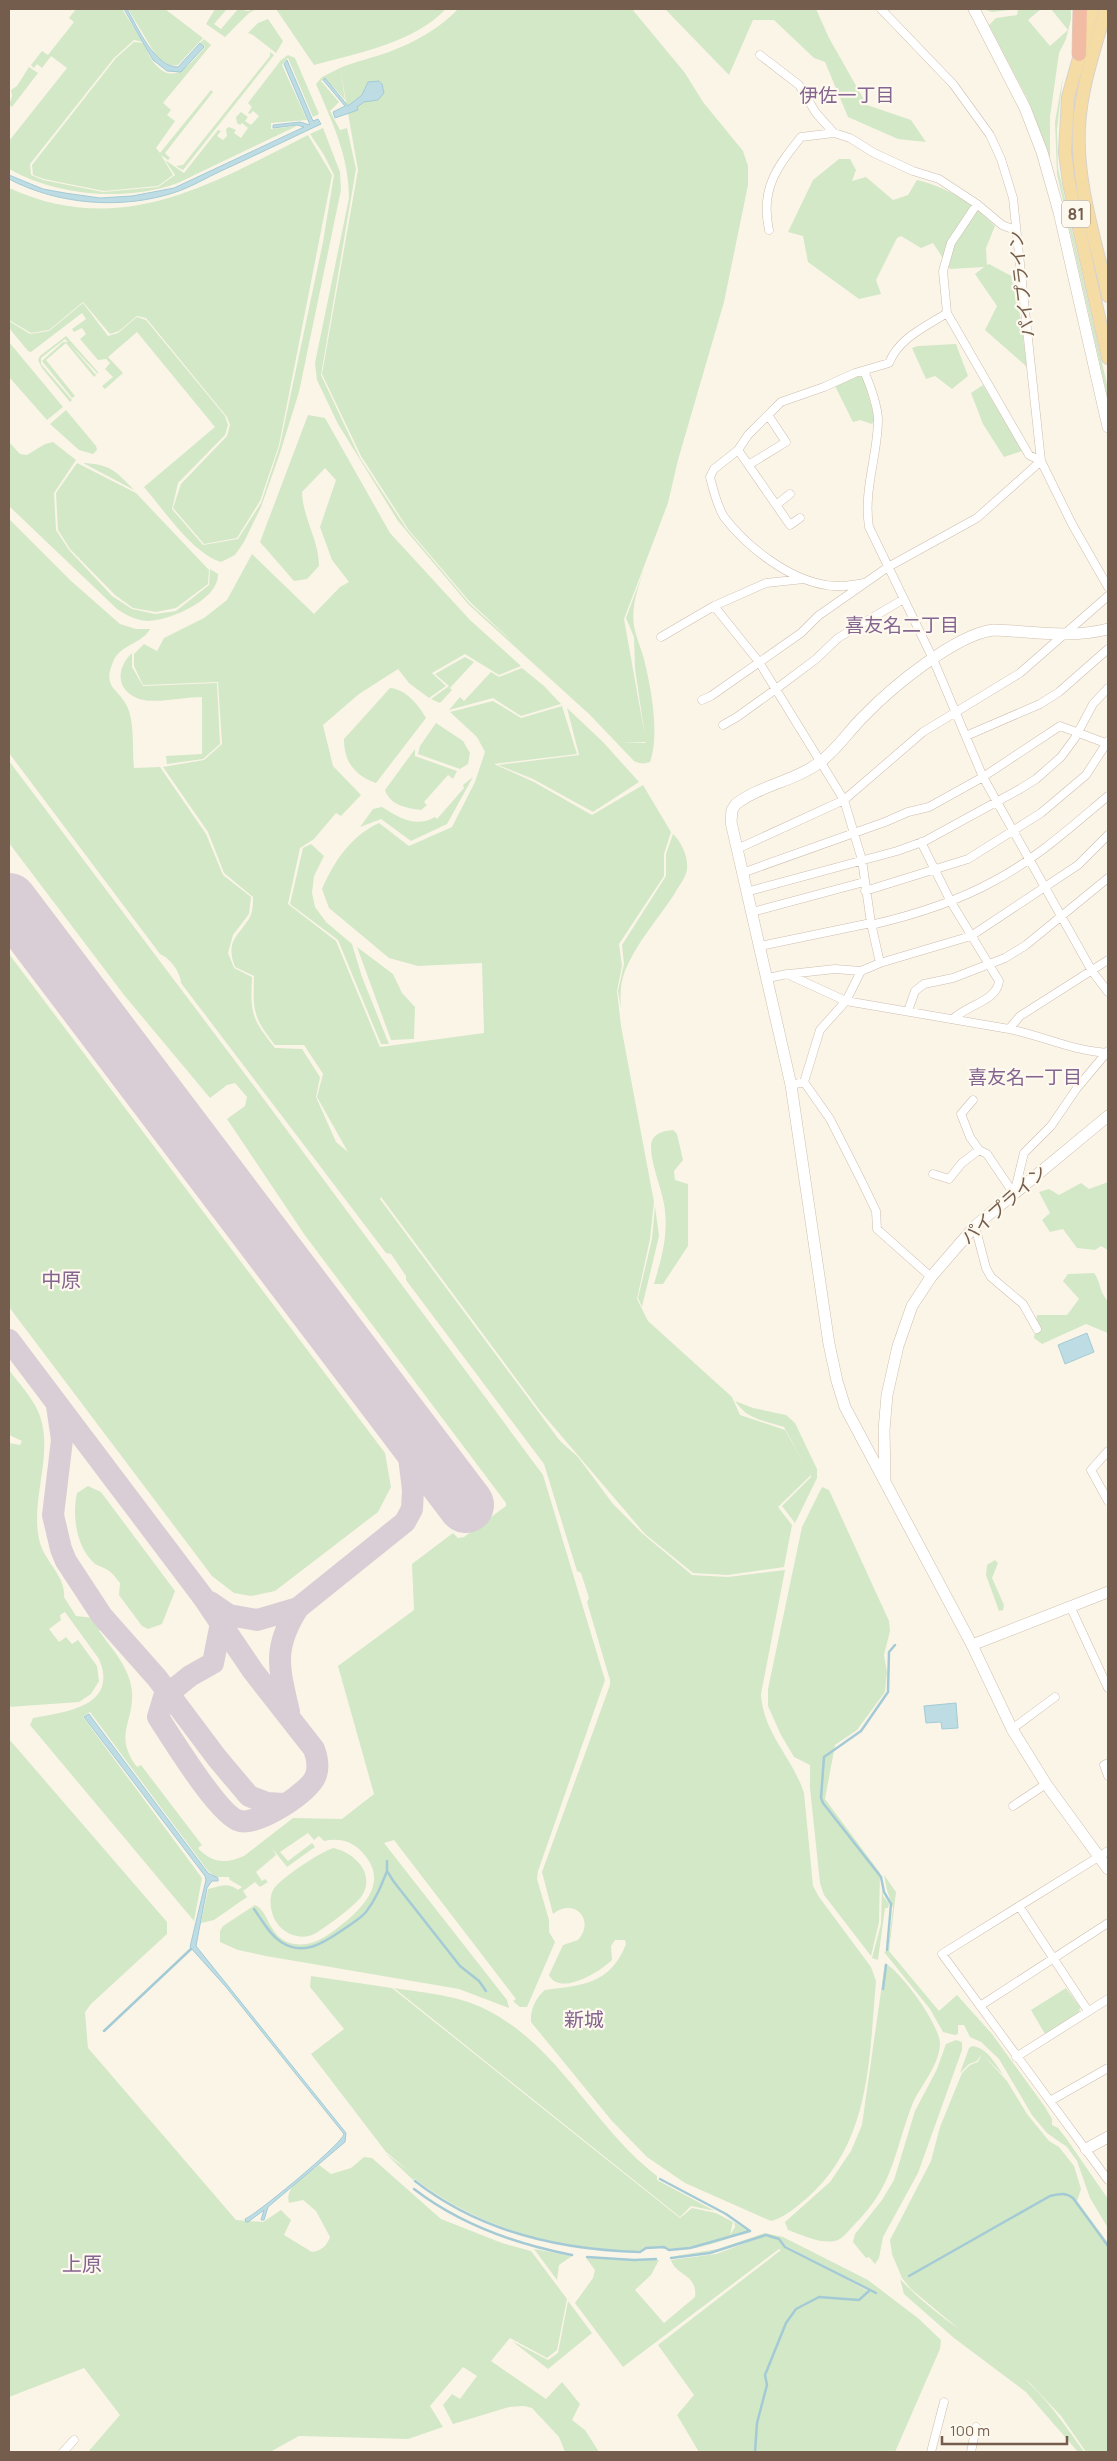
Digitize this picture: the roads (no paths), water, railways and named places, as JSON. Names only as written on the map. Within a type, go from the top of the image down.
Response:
[{"type":"highway","points":[[1079,54],[1080,9]]},
{"type":"main road","name":"81","points":[[1093,9],[1079,54],[1066,110],[1066,166],[1108,358]]},
{"type":"main road","name":"81","points":[[1106,9],[1082,97],[1079,154],[1084,187],[1108,296]]},
{"type":"main road","points":[[1099,34],[1108,22]]},
{"type":"street","name":"パイプライン","points":[[881,9],[953,84],[990,135],[1001,159],[1013,198],[1041,461],[1072,524],[1108,587]]},
{"type":"street","points":[[974,9],[1025,108],[1042,152],[1059,212],[1108,427]]},
{"type":"street","points":[[760,54],[799,85],[816,113],[834,133]]},
{"type":"street","points":[[769,230],[766,200],[770,184],[779,165],[801,137],[834,133],[850,138],[874,153],[913,171],[939,179],[977,204],[1002,225],[1015,230]]},
{"type":"street","points":[[702,700],[719,691],[801,633],[818,616],[888,567],[977,518],[1041,461],[1029,455],[947,313],[943,271],[951,243],[977,204]]},
{"type":"street","points":[[868,582],[853,585],[826,586],[805,579],[770,559],[742,536],[723,515],[710,477],[714,469],[738,450],[748,435],[782,402],[889,363],[893,354],[905,339],[947,313]]},
{"type":"street","points":[[864,371],[871,388],[878,418],[867,514],[869,527],[902,600],[933,659],[983,778],[1092,971],[1108,992]]},
{"type":"street","points":[[750,464],[786,442],[768,415]]},
{"type":"street","points":[[738,450],[750,464],[790,525],[800,518]]},
{"type":"street","points":[[776,505],[790,494]]},
{"type":"street","points":[[661,638],[714,606],[766,583],[805,579]]},
{"type":"street","points":[[736,850],[844,800],[923,732],[955,710],[1020,673],[1108,596]]},
{"type":"street","points":[[723,725],[737,718],[776,690],[816,659],[838,638],[902,600]]},
{"type":"street","points":[[714,606],[759,662],[844,800],[862,860],[871,924],[880,962]]},
{"type":"street","points":[[1108,629],[1089,634],[1062,635],[1004,630],[982,631],[960,640],[876,704],[820,762],[807,771],[736,804],[732,810],[731,822],[791,1084],[829,1344],[837,1381],[846,1407],[972,1645],[1012,1730],[1046,1784],[1103,1853],[1108,1869]]},
{"type":"street","points":[[966,736],[1040,704],[1059,692],[1108,649]]},
{"type":"street","points":[[746,892],[897,851],[921,842],[997,801],[1036,779],[1061,757],[1093,704],[1108,688]]},
{"type":"street","points":[[742,873],[908,812],[929,807],[983,778],[1060,726],[1108,743],[1086,775],[1041,813],[968,859],[866,891]]},
{"type":"street","points":[[760,946],[871,924],[951,902],[995,881],[1028,859],[1062,835],[1108,796]]},
{"type":"street","points":[[768,978],[835,969],[861,971],[880,962],[971,936],[1078,865],[1108,835]]},
{"type":"street","points":[[921,842],[951,902],[988,966],[999,981],[992,996],[961,1010],[953,1019]]},
{"type":"street","points":[[908,1011],[915,991],[924,984],[988,966],[1026,945],[1061,914],[1108,878]]},
{"type":"street","points":[[752,912],[864,882]]},
{"type":"street","points":[[1009,1029],[1020,1016],[1108,960]]},
{"type":"street","points":[[804,1082],[820,1030],[846,1001],[861,971]]},
{"type":"street","points":[[788,974],[846,1001],[1035,1034],[1085,1052],[1108,1052]]},
{"type":"street","points":[[1014,1194],[1024,1153],[1051,1126],[1077,1088],[1108,1052]]},
{"type":"street","points":[[791,1084],[804,1082]]},
{"type":"street","points":[[804,1082],[830,1119],[861,1180],[876,1211],[877,1229],[931,1277]]},
{"type":"street","points":[[973,1100],[961,1114],[970,1137],[978,1150],[987,1154],[1014,1194]]},
{"type":"street","name":"パイプライン","points":[[885,1482],[884,1430],[887,1396],[898,1346],[912,1306],[931,1277],[975,1226],[1108,1116]]},
{"type":"street","points":[[933,1174],[949,1179],[962,1163],[978,1150]]},
{"type":"street","points":[[975,1226],[986,1268],[991,1277],[1023,1304],[1037,1329]]},
{"type":"street","points":[[1108,1452],[1091,1470],[1108,1501]]},
{"type":"street","points":[[972,1645],[1108,1592]]},
{"type":"street","points":[[1070,1606],[1108,1688]]},
{"type":"street","points":[[1012,1730],[1055,1697]]},
{"type":"street","points":[[1108,1763],[1104,1764],[1108,1776]]},
{"type":"street","points":[[1013,1806],[1046,1784]]},
{"type":"street","points":[[1103,1853],[942,1954],[1108,2180]]},
{"type":"street","points":[[1019,1906],[1088,2010]]},
{"type":"street","points":[[980,2006],[1108,1923]]},
{"type":"street","points":[[1016,2057],[1108,1999]]},
{"type":"street","points":[[1050,2101],[1108,2068]]},
{"type":"street","points":[[1086,2149],[1108,2137]]},
{"type":"street","points":[[931,2452],[944,2402]]},
{"type":"street","points":[[971,2452],[976,2427]]},
{"type":"street","points":[[63,2452],[74,2440]]},
{"type":"water","points":[[124,9],[127,9],[154,54],[170,65],[178,67],[200,43],[204,47],[181,72],[167,71],[153,60]]},
{"type":"water","points":[[287,60],[313,121],[318,119],[321,124],[187,188],[156,198],[113,203],[91,202],[48,195],[9,179],[9,175],[43,189],[100,198],[132,196],[174,188],[304,127],[297,125],[273,128],[273,125],[300,122],[310,125],[284,64]]},
{"type":"water","points":[[325,78],[348,106],[362,95],[368,82],[379,81],[382,84],[384,93],[378,100],[364,102],[357,107],[358,110],[335,118],[333,112],[345,106],[323,80]]},
{"type":"water","points":[[1087,1333],[1094,1352],[1065,1364],[1058,1345]]},
{"type":"water","points":[[956,1703],[958,1728],[942,1729],[941,1722],[926,1723],[924,1706]]},
{"type":"water","points":[[89,1714],[208,1873],[218,1878],[218,1881],[212,1881],[207,1888],[196,1946],[346,2133],[345,2142],[268,2207],[264,2220],[261,2220],[264,2210],[248,2222],[245,2219],[299,2178],[330,2150],[344,2134],[226,1987],[190,1947],[206,1880],[205,1876],[84,1717]]},
{"type":"waterway","points":[[887,1950],[891,1904],[884,1892],[881,1877],[821,1798],[824,1757],[861,1731],[888,1692],[889,1652],[895,1645]]},
{"type":"waterway","points":[[387,1861],[387,1871],[394,1882],[460,1966],[479,1981],[486,1991]]},
{"type":"waterway","points":[[254,1909],[269,1931],[281,1942],[298,1948],[314,1946],[329,1939],[364,1915],[370,1907],[387,1871]]},
{"type":"waterway","points":[[104,2031],[191,1949]]},
{"type":"waterway","points":[[883,1989],[886,1965]]},
{"type":"waterway","points":[[415,2181],[466,2213],[493,2225],[551,2242],[580,2247],[640,2252],[646,2248],[664,2247],[669,2250],[690,2248],[750,2231],[726,2214],[660,2179]]},
{"type":"waterway","points":[[414,2189],[450,2213],[489,2231],[509,2239],[572,2255]]},
{"type":"waterway","points":[[909,2276],[1050,2196],[1059,2194],[1065,2194],[1073,2198],[1108,2246]]},
{"type":"waterway","points":[[671,2258],[710,2253],[766,2235],[779,2239],[785,2247],[876,2293]]},
{"type":"waterway","points":[[587,2257],[634,2260],[656,2259]]},
{"type":"waterway","points":[[755,2452],[757,2423],[767,2385],[765,2375],[786,2323],[796,2309],[819,2297],[859,2300],[870,2290]]},
{"type":"district","name":"伊佐一丁目","points":[[847,95]]},
{"type":"district","name":"喜友名二丁目","points":[[902,625]]},
{"type":"district","name":"喜友名一丁目","points":[[1025,1077]]},
{"type":"district","name":"中原","points":[[61,1280]]},
{"type":"district","name":"新城","points":[[584,2020]]},
{"type":"district","name":"上原","points":[[82,2264]]}]
